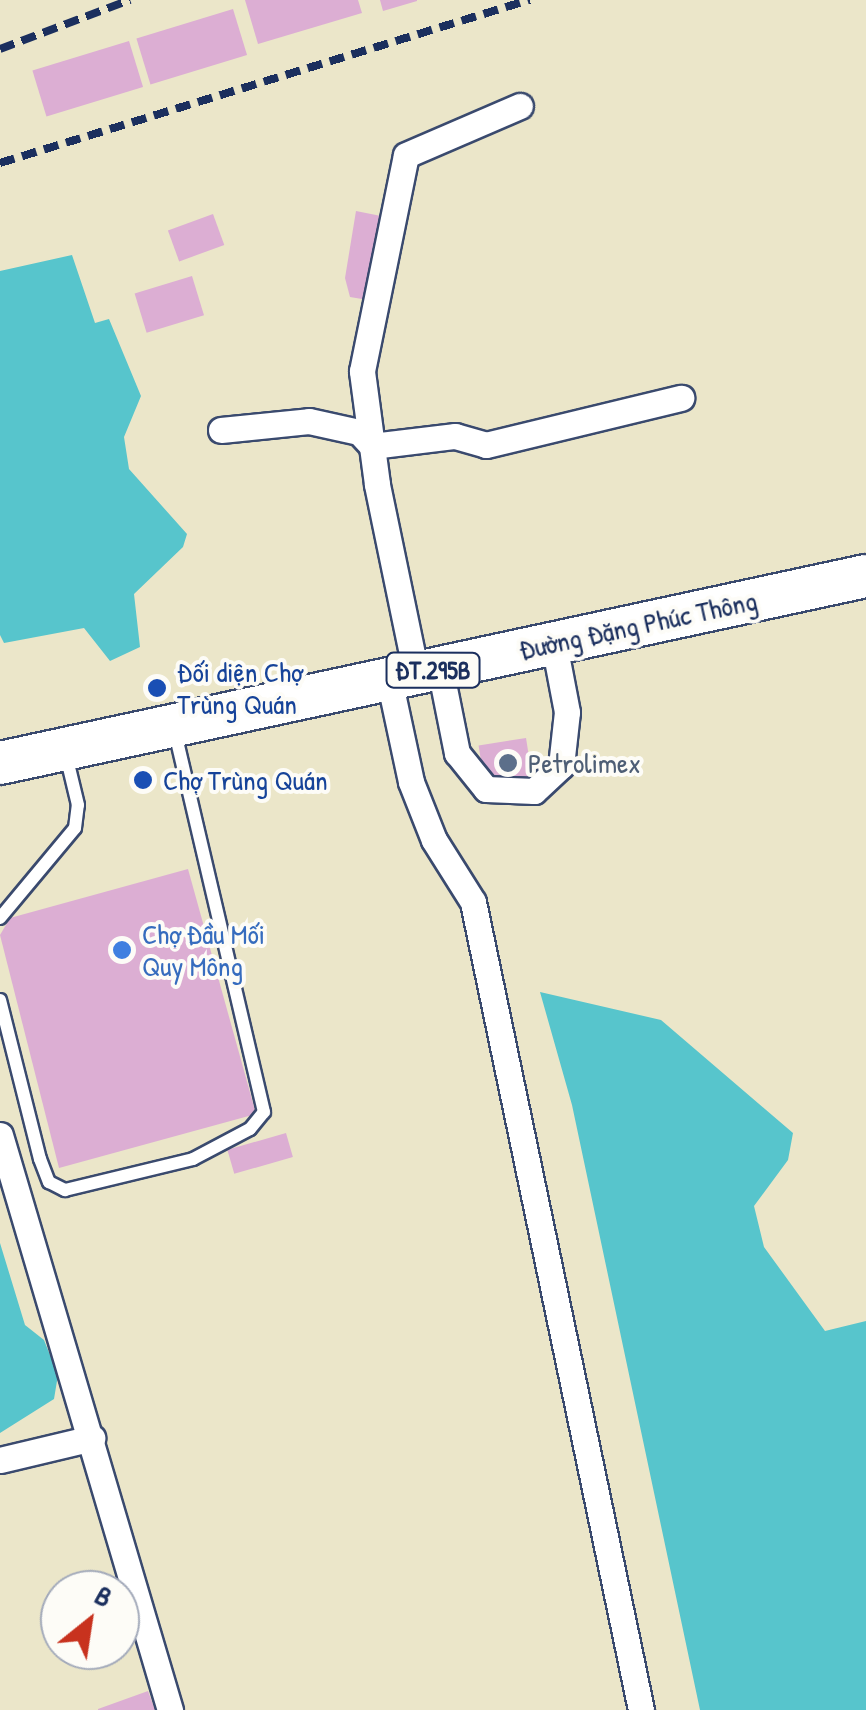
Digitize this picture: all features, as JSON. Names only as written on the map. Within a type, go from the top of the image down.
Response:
[{"type":"main road","name":"Đường Đặng Phúc Thông","points":[[0,764],[866,576]]},
{"type":"street","points":[[520,106],[406,155],[362,371],[372,446],[415,674],[411,782],[434,840],[473,902],[641,1710]]},
{"type":"street","points":[[372,446],[455,436],[486,445],[681,398]]},
{"type":"street","points":[[221,430],[309,421],[359,432],[372,446]]},
{"type":"street","points":[[415,674],[457,753],[486,788],[534,791],[561,766],[567,712],[554,644]]},
{"type":"street","points":[[0,1135],[170,1710]]},
{"type":"street","points":[[0,1460],[92,1438]]},
{"type":"lane","points":[[0,1000],[40,1159],[49,1182],[65,1190],[193,1159],[250,1129],[264,1112],[173,726]]},
{"type":"lane","points":[[0,918],[75,828],[78,804],[65,750]]},
{"type":"water","points":[[72,255],[95,323],[109,319],[141,396],[124,437],[129,469],[187,534],[183,547],[134,594],[140,647],[110,661],[84,628],[4,643],[0,635],[0,271]]},
{"type":"water","points":[[540,992],[661,1020],[793,1133],[788,1160],[754,1206],[764,1247],[825,1331],[866,1321],[866,1710],[700,1710],[572,1105]]},
{"type":"water","points":[[0,1243],[25,1325],[44,1340],[58,1375],[54,1399],[0,1433]]},
{"type":"building","points":[[245,0],[358,0],[362,13],[258,44]]},
{"type":"building","points":[[380,0],[417,0],[417,1],[383,11]]},
{"type":"building","points":[[233,9],[247,55],[150,84],[136,39]]},
{"type":"building","points":[[129,41],[143,87],[46,116],[32,71]]},
{"type":"building","points":[[356,211],[381,216],[368,300],[350,297],[345,278]]},
{"type":"building","points":[[213,214],[224,245],[179,261],[168,230]]},
{"type":"building","points":[[192,276],[204,315],[147,333],[135,294]]},
{"type":"building","points":[[526,738],[533,782],[486,790],[479,746]]},
{"type":"building","points":[[188,869],[256,1114],[59,1168],[0,935],[10,918]]},
{"type":"building","points":[[286,1133],[293,1157],[234,1174],[227,1150]]},
{"type":"building","points":[[148,1691],[155,1710],[98,1710],[98,1709]]},
{"type":"railway","points":[[0,49],[130,0]]},
{"type":"railway","points":[[0,163],[529,0]]},
{"type":"place","name":"Đối diện Chợ Trùng Quán","points":[[157,688]]},
{"type":"place","name":"Petrolimex","points":[[508,763]]},
{"type":"place","name":"Chợ Trùng Quán","points":[[143,780]]},
{"type":"place","name":"Chợ Đầu Mối Quy Mông","points":[[122,950]]}]
